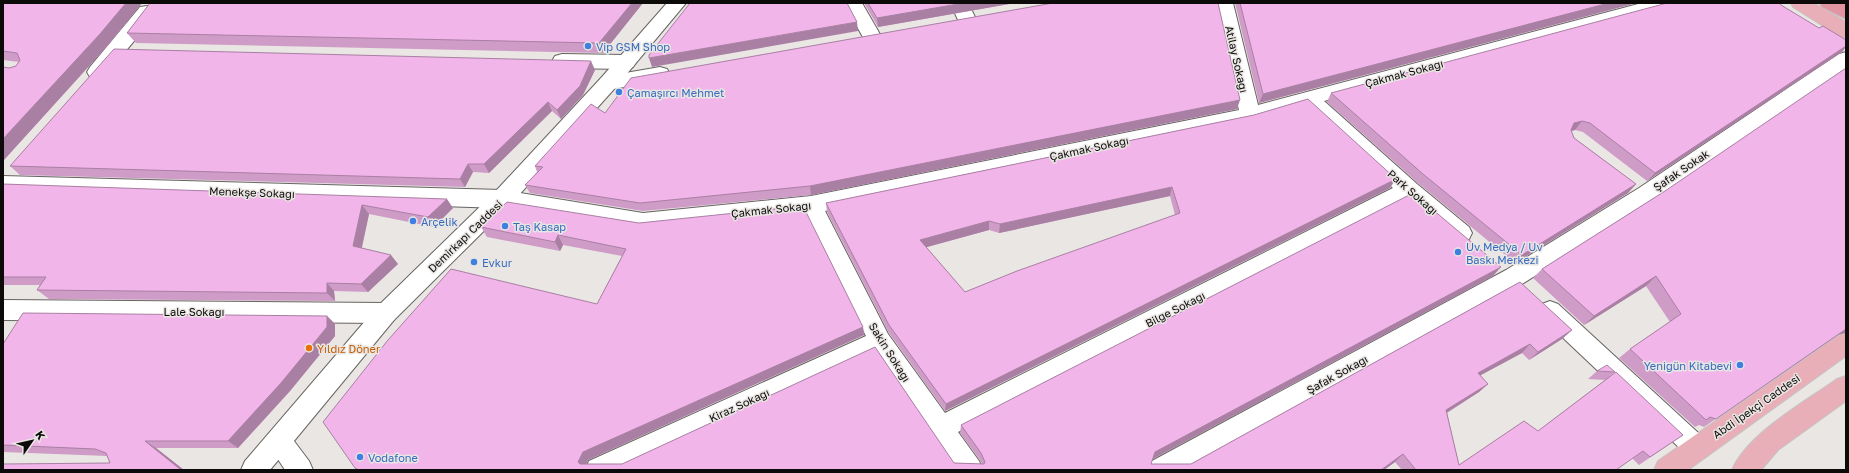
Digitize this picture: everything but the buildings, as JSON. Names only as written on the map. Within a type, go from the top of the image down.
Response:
[{"type":"highway","points":[[1829,3],[1846,13]]},
{"type":"main road","points":[[1800,3],[1846,31]]},
{"type":"main road","name":"Abdi İpekçi Caddesi","points":[[1667,470],[1846,343]]},
{"type":"main road","points":[[1745,470],[1768,442],[1846,387]]},
{"type":"street","name":"Demirkapı Caddesi","points":[[254,470],[386,313],[502,200],[608,83],[677,3]]},
{"type":"street","points":[[853,3],[872,36]]},
{"type":"street","name":"Atilay Sokağı","points":[[1224,3],[1250,115]]},
{"type":"street","name":"Çakmak Sokağı","points":[[502,200],[643,222],[811,205],[1250,115],[1308,98],[1666,3]]},
{"type":"street","points":[[86,84],[117,50],[144,4]]},
{"type":"street","points":[[945,23],[970,13]]},
{"type":"street","points":[[117,50],[141,50]]},
{"type":"street","name":"Şafak Sokak","points":[[1514,277],[1647,194],[1846,59]]},
{"type":"street","points":[[547,60],[626,62]]},
{"type":"street","points":[[608,83],[678,70]]},
{"type":"street","name":"Park Sokağı","points":[[1308,98],[1409,190],[1477,246]]},
{"type":"street","points":[[1629,180],[1647,194]]},
{"type":"street","name":"Menekşe Sokağı","points":[[3,184],[502,200]]},
{"type":"street","name":"Bilge Sokağı","points":[[941,428],[1409,190]]},
{"type":"street","name":"Sakin Sokağı","points":[[811,205],[880,341],[970,470]]},
{"type":"street","points":[[1495,262],[1514,277],[1697,448]]},
{"type":"street","name":"Şafak Sokağı","points":[[1161,470],[1514,277]]},
{"type":"street","name":"Lale Sokağı","points":[[3,310],[386,313]]},
{"type":"street","name":"Kiraz Sokağı","points":[[598,470],[880,341]]},
{"type":"street","points":[[279,441],[300,470]]},
{"type":"place","name":"Vip GSM Shop","points":[[588,46]]},
{"type":"place","name":"Çamaşırcı Mehmet","points":[[619,92]]},
{"type":"place","name":"Arçelik","points":[[413,221]]},
{"type":"place","name":"Taş Kasap","points":[[505,226]]},
{"type":"place","name":"Uv Medya / Uv Baskı Merkezi","points":[[1458,252]]},
{"type":"place","name":"Evkur","points":[[474,262]]},
{"type":"place","name":"Yıldız Döner","points":[[309,348]]},
{"type":"place","name":"Yenigün Kitabevi","points":[[1740,365]]},
{"type":"place","name":"Vodafone","points":[[360,457]]}]
